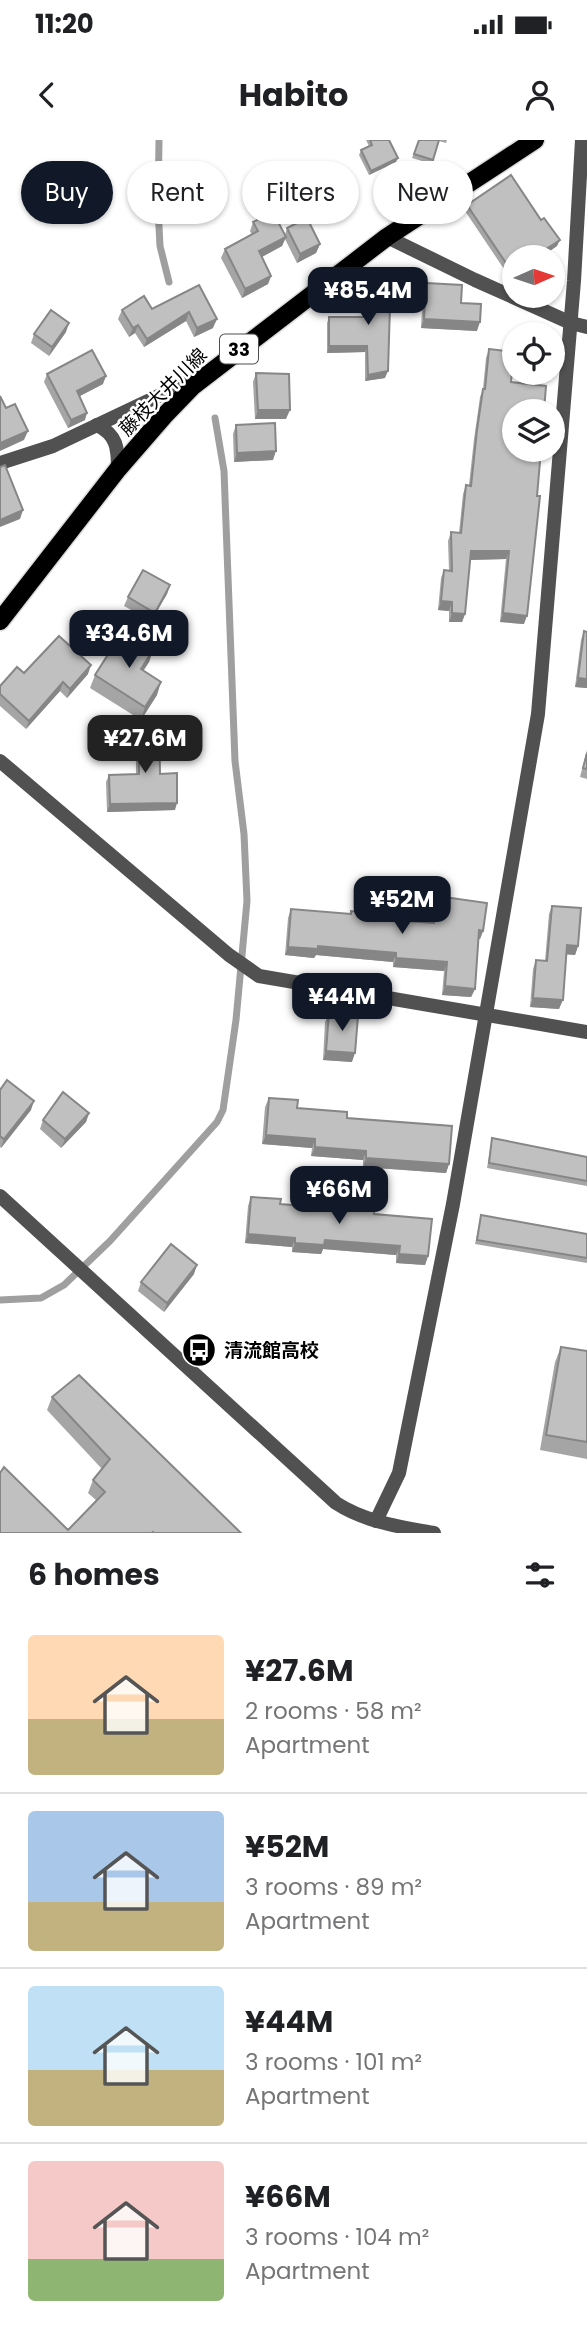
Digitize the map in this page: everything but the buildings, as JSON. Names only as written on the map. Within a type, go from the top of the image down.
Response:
[{"type":"main road","name":"藤枝大井川線","points":[[0,621],[118,469],[193,386],[387,237],[535,140]]},
{"type":"street","points":[[378,1521],[400,1473],[453,1203],[538,714],[571,323],[582,140]]},
{"type":"street","points":[[387,237],[475,280],[571,323],[587,327]]},
{"type":"street","points":[[0,463],[53,446],[170,390],[224,360]]},
{"type":"street","points":[[97,425],[112,435],[118,447],[118,469]]},
{"type":"street","points":[[0,761],[229,955],[259,976],[587,1032]]},
{"type":"street","points":[[0,1196],[336,1503],[350,1513],[434,1533]]},
{"type":"waterway","points":[[159,140],[160,246],[169,282]]},
{"type":"waterway","points":[[0,1300],[41,1298],[64,1285],[110,1241],[217,1122],[223,1110],[236,1020],[247,901],[244,834],[235,761],[224,471],[215,418]]},
{"type":"place","name":"清流館高校","points":[[199,1350]]}]
